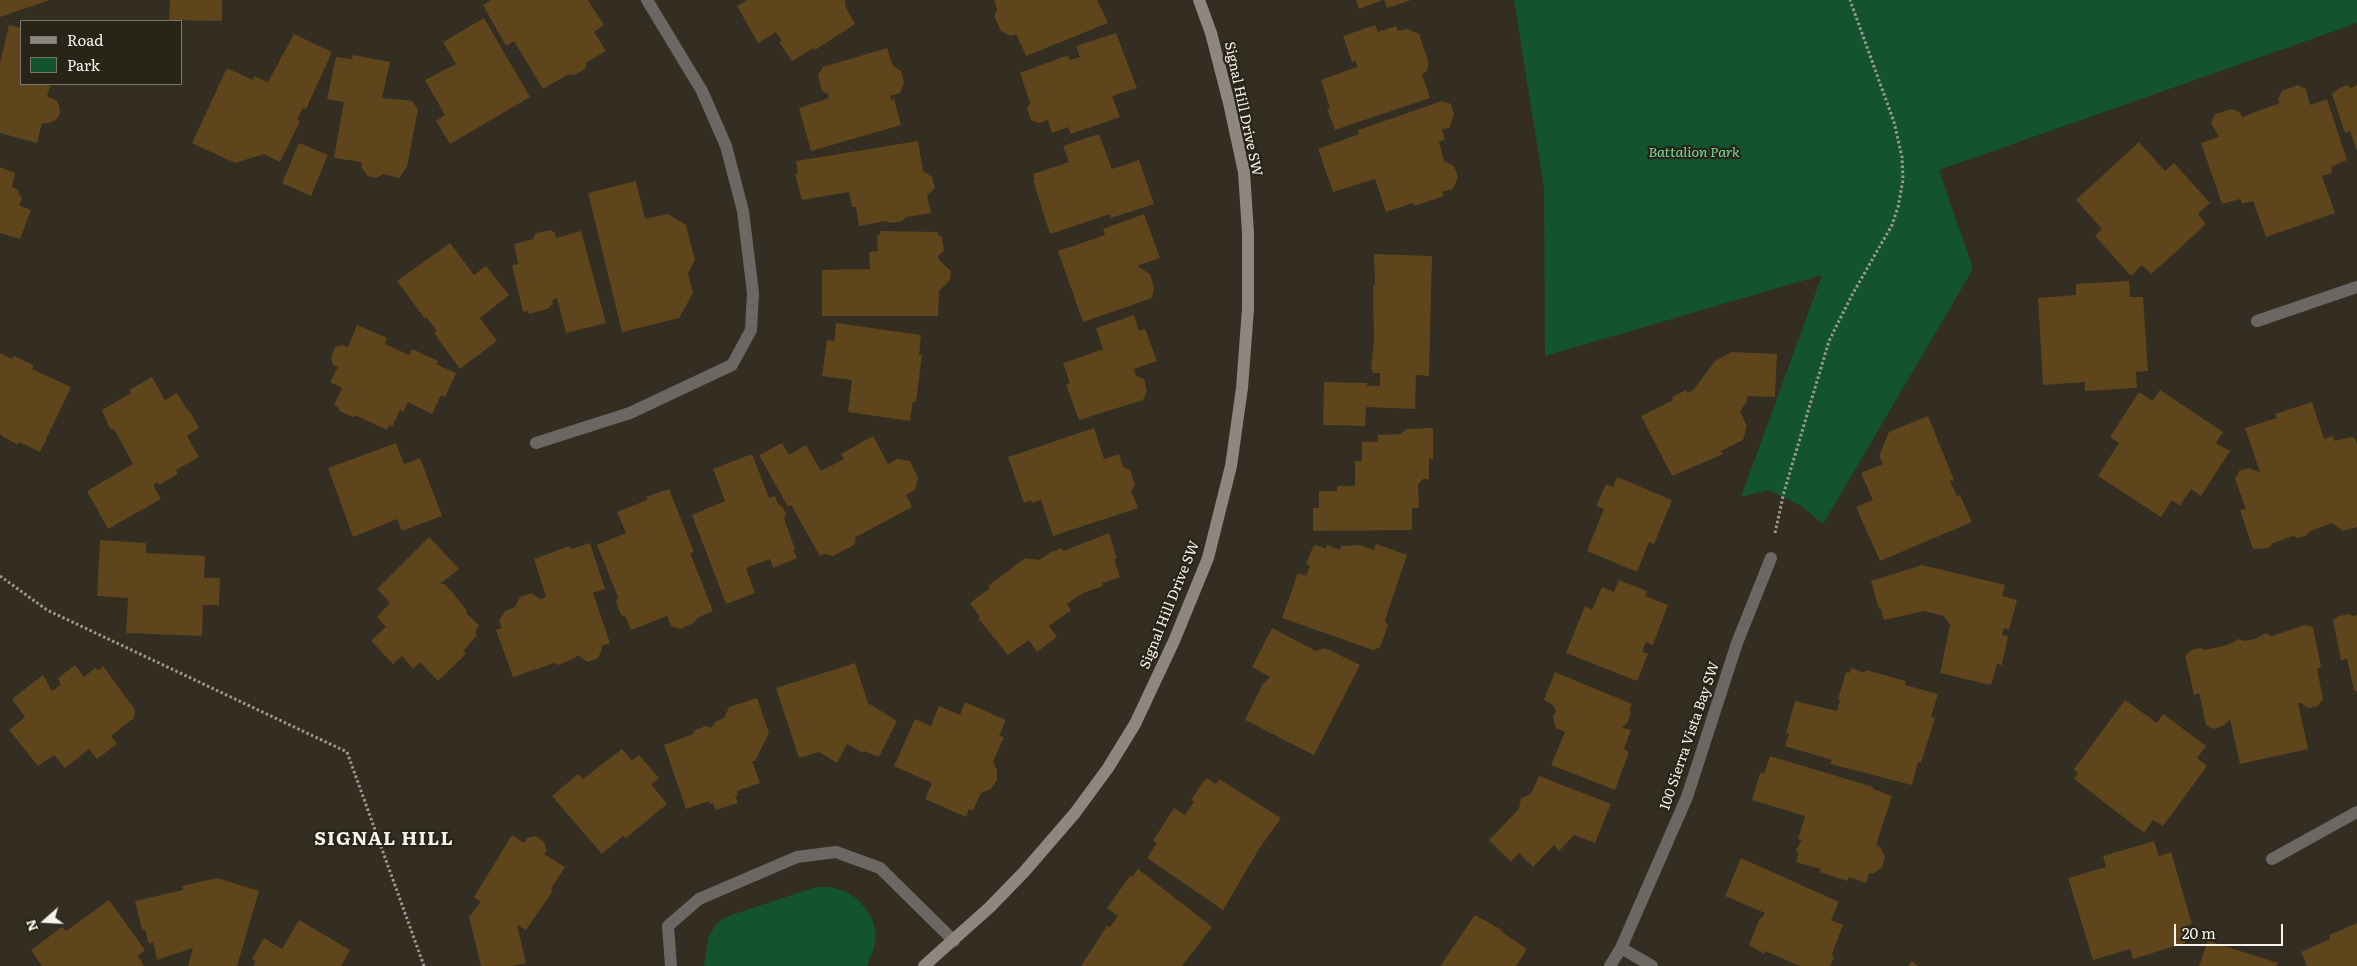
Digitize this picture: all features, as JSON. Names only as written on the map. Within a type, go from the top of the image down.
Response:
[{"type":"street","points":[[536,443],[630,413],[732,365],[751,330],[753,293],[743,211],[726,146],[702,92],[647,0]]},
{"type":"street","name":"Signal Hill Drive SW","points":[[924,966],[992,906],[1075,813],[1108,768],[1139,716],[1174,641],[1208,558],[1231,466],[1242,388],[1248,309],[1248,233],[1242,162],[1211,33],[1200,0]]},
{"type":"street","points":[[2257,321],[2357,287]]},
{"type":"street","name":"100 Sierra Vista Bay SW","points":[[1610,966],[1621,948],[1687,797],[1737,643],[1770,558]]},
{"type":"street","points":[[2272,859],[2357,812]]},
{"type":"street","points":[[671,966],[668,926],[699,899],[797,857],[836,852],[880,868],[954,941]]},
{"type":"street","points":[[1621,948],[1652,966]]},
{"type":"path","points":[[1770,558],[1784,492],[1829,341],[1852,295],[1892,225],[1898,207],[1903,180],[1902,157],[1894,122],[1850,0]]},
{"type":"path","points":[[0,576],[47,610],[347,752],[424,966]]},
{"type":"green space","name":"Battalion Park","points":[[1514,0],[2357,0],[2357,23],[1939,170],[1973,269],[1823,524],[1800,505],[1768,490],[1741,497],[1822,275],[1545,356],[1544,188]]},
{"type":"green space","points":[[816,887],[831,887],[845,891],[857,899],[867,910],[873,922],[876,935],[874,948],[867,966],[704,966],[708,938],[716,924],[728,916]]},
{"type":"building","points":[[0,0],[50,0],[0,17]]},
{"type":"building","points":[[170,0],[222,0],[222,21],[169,20]]},
{"type":"building","points":[[491,0],[588,0],[604,25],[594,32],[606,51],[587,62],[585,69],[575,75],[569,74],[543,89],[514,41],[506,46],[483,5]]},
{"type":"building","points":[[747,0],[845,0],[846,8],[855,24],[815,50],[814,48],[792,61],[779,42],[782,41],[776,32],[758,43],[737,6]]},
{"type":"building","points":[[994,0],[1097,0],[1108,23],[1026,56],[1016,34],[1011,36],[1001,31],[994,16],[997,9]]},
{"type":"building","points":[[1356,0],[1383,0],[1359,9]]},
{"type":"building","points":[[1384,0],[1411,0],[1387,8]]},
{"type":"building","points":[[484,18],[530,97],[450,144],[436,121],[445,115],[425,80],[456,64],[443,42]]},
{"type":"building","points":[[9,25],[20,28],[20,85],[51,85],[47,96],[57,101],[59,106],[60,114],[56,120],[42,123],[37,143],[0,133],[0,63]]},
{"type":"building","points":[[1375,25],[1378,32],[1396,26],[1398,31],[1407,29],[1419,34],[1429,64],[1426,72],[1422,74],[1430,98],[1335,130],[1327,109],[1330,108],[1321,80],[1357,67],[1356,61],[1352,62],[1343,36]]},
{"type":"building","points":[[1116,33],[1137,88],[1112,96],[1120,117],[1071,134],[1068,127],[1052,133],[1048,120],[1039,123],[1031,120],[1027,108],[1030,103],[1020,73],[1068,55],[1070,60],[1080,57],[1076,46]]},
{"type":"building","points":[[294,34],[332,52],[306,109],[303,108],[297,120],[300,121],[280,162],[264,154],[235,163],[192,143],[227,68],[253,80],[254,76],[268,82]]},
{"type":"building","points":[[887,48],[893,66],[901,71],[904,83],[900,93],[890,96],[891,100],[894,99],[901,125],[811,151],[799,108],[829,98],[828,94],[822,91],[818,75],[823,67]]},
{"type":"building","points":[[353,55],[390,62],[382,98],[412,101],[418,109],[407,167],[399,178],[383,174],[377,178],[368,176],[361,167],[362,162],[334,158],[344,102],[327,99],[336,57],[352,59]]},
{"type":"building","points":[[2298,85],[2306,89],[2310,105],[2327,99],[2347,160],[2331,167],[2332,173],[2322,176],[2335,213],[2266,237],[2253,201],[2242,204],[2240,199],[2222,204],[2201,143],[2219,137],[2211,123],[2215,114],[2232,109],[2240,112],[2242,117],[2280,103],[2278,99],[2282,91]]},
{"type":"building","points":[[2347,85],[2351,88],[2357,85],[2357,151],[2350,131],[2345,133],[2332,94]]},
{"type":"building","points":[[1442,101],[1451,104],[1454,115],[1449,128],[1442,129],[1445,139],[1439,142],[1444,161],[1454,166],[1458,177],[1453,189],[1442,192],[1444,196],[1414,206],[1413,203],[1386,212],[1375,179],[1333,192],[1318,149],[1359,134],[1358,130]]},
{"type":"building","points":[[1099,134],[1112,169],[1139,160],[1154,204],[1111,218],[1110,214],[1050,234],[1033,180],[1035,180],[1033,174],[1069,162],[1063,146]]},
{"type":"building","points":[[918,141],[923,171],[932,177],[935,188],[927,196],[931,213],[906,217],[902,221],[890,223],[886,221],[859,226],[856,207],[852,207],[849,192],[802,200],[795,174],[798,173],[796,161]]},
{"type":"building","points":[[2139,142],[2165,171],[2174,163],[2210,203],[2198,214],[2206,224],[2179,249],[2151,274],[2142,265],[2131,276],[2095,236],[2102,229],[2076,200]]},
{"type":"building","points":[[299,143],[328,155],[311,196],[282,183]]},
{"type":"building","points":[[0,167],[15,173],[12,187],[17,189],[22,199],[19,205],[31,210],[20,239],[0,233]]},
{"type":"building","points":[[636,181],[645,219],[668,214],[686,225],[695,260],[688,273],[693,293],[679,318],[622,332],[588,193]]},
{"type":"building","points":[[1144,214],[1160,258],[1137,266],[1150,274],[1154,288],[1152,298],[1083,322],[1058,251],[1105,235],[1103,229]]},
{"type":"building","points":[[551,230],[555,233],[556,238],[581,231],[606,323],[566,333],[557,298],[552,300],[553,305],[549,306],[550,308],[529,314],[528,311],[523,312],[512,265],[518,264],[514,244],[533,239],[536,233]]},
{"type":"building","points":[[880,231],[938,232],[938,235],[942,237],[944,251],[938,256],[939,260],[951,271],[950,280],[939,291],[938,316],[822,316],[822,270],[870,269],[869,252],[878,251],[877,235],[880,234]]},
{"type":"building","points":[[450,243],[474,275],[486,266],[509,295],[480,318],[497,341],[460,369],[434,333],[437,331],[426,317],[425,319],[397,281]]},
{"type":"building","points":[[1374,254],[1432,256],[1429,376],[1416,375],[1415,409],[1366,407],[1365,426],[1323,425],[1324,382],[1367,383],[1367,386],[1380,386],[1380,373],[1373,373],[1371,368],[1374,342]]},
{"type":"building","points":[[2129,281],[2130,297],[2143,297],[2148,371],[2136,372],[2137,388],[2085,391],[2085,382],[2043,385],[2038,298],[2076,295],[2076,284]]},
{"type":"building","points":[[1134,315],[1139,331],[1145,329],[1157,361],[1134,369],[1136,376],[1144,379],[1147,391],[1143,400],[1079,420],[1066,384],[1070,383],[1063,363],[1103,349],[1096,328]]},
{"type":"building","points":[[836,323],[921,335],[919,355],[922,355],[916,402],[913,401],[910,421],[848,412],[852,380],[822,376],[827,340],[834,341]]},
{"type":"building","points":[[357,325],[387,338],[385,344],[409,355],[412,349],[438,361],[436,364],[456,373],[445,397],[441,395],[432,414],[408,402],[403,412],[400,410],[392,427],[389,425],[387,430],[357,416],[352,417],[340,411],[334,405],[342,388],[330,382],[338,367],[333,365],[331,357],[335,347],[342,345],[348,347]]},
{"type":"building","points":[[1732,352],[1777,354],[1775,397],[1747,396],[1747,401],[1740,411],[1747,426],[1743,440],[1721,451],[1723,454],[1672,476],[1641,416],[1673,400],[1672,397],[1686,390],[1688,393],[1694,389],[1715,361]]},
{"type":"building","points":[[0,353],[12,359],[14,356],[29,363],[34,366],[32,369],[71,387],[40,452],[19,442],[18,445],[0,433]]},
{"type":"building","points":[[152,377],[165,400],[177,393],[189,410],[199,428],[187,436],[199,457],[176,470],[178,474],[159,485],[158,482],[153,485],[161,499],[108,529],[87,491],[133,464],[114,429],[110,429],[102,410],[131,393],[129,390]]},
{"type":"building","points":[[2160,390],[2223,432],[2216,443],[2230,451],[2201,496],[2191,489],[2180,506],[2172,500],[2161,517],[2098,476],[2119,443],[2110,437],[2139,392],[2153,401]]},
{"type":"building","points":[[2312,402],[2324,439],[2333,436],[2335,441],[2351,437],[2355,438],[2357,444],[2357,527],[2343,531],[2332,523],[2310,531],[2307,535],[2298,538],[2293,536],[2273,543],[2269,548],[2253,549],[2240,510],[2246,509],[2235,479],[2239,471],[2249,468],[2260,472],[2245,428],[2277,418],[2275,414]]},
{"type":"building","points":[[1928,416],[1954,480],[1950,481],[1957,496],[1960,495],[1972,522],[1880,561],[1856,507],[1873,500],[1861,473],[1883,464],[1879,456],[1889,432]]},
{"type":"building","points":[[1094,428],[1104,459],[1119,454],[1123,467],[1130,470],[1135,485],[1131,491],[1138,508],[1053,536],[1041,500],[1032,503],[1031,500],[1024,503],[1008,457]]},
{"type":"building","points":[[1433,428],[1433,459],[1429,459],[1429,479],[1423,479],[1418,484],[1419,508],[1412,508],[1412,530],[1313,531],[1313,508],[1319,508],[1319,491],[1337,491],[1337,486],[1355,486],[1355,461],[1362,461],[1362,442],[1378,442],[1378,435],[1401,434],[1406,429]]},
{"type":"building","points":[[873,436],[888,464],[897,459],[910,461],[918,478],[915,490],[906,495],[912,507],[854,538],[856,539],[854,545],[833,556],[824,554],[820,556],[791,505],[788,507],[759,455],[782,443],[789,455],[806,445],[821,471],[844,459],[841,454]]},
{"type":"building","points":[[396,443],[404,464],[420,458],[442,516],[402,531],[397,519],[353,537],[328,468]]},
{"type":"building","points":[[752,454],[769,498],[775,496],[778,504],[782,506],[786,514],[784,519],[797,558],[773,568],[770,559],[746,568],[755,593],[726,604],[692,515],[725,501],[713,469]]},
{"type":"building","points":[[1617,477],[1672,500],[1654,544],[1649,542],[1637,572],[1587,551],[1604,509],[1596,506],[1606,484],[1613,487]]},
{"type":"building","points":[[669,489],[694,552],[690,553],[713,611],[697,618],[694,623],[680,629],[671,626],[667,616],[631,630],[626,617],[621,615],[616,602],[618,597],[597,545],[626,533],[617,512],[647,500],[646,497]]},
{"type":"building","points":[[1109,533],[1120,577],[1102,583],[1103,586],[1083,593],[1067,604],[1071,610],[1049,626],[1057,637],[1037,652],[1029,640],[1008,655],[978,618],[980,617],[970,603],[990,588],[988,586],[1025,558],[1039,560],[1051,552],[1062,548],[1063,551]]},
{"type":"building","points":[[429,537],[459,569],[440,584],[445,584],[467,610],[466,613],[479,625],[475,633],[477,635],[463,651],[466,654],[438,681],[420,662],[413,669],[402,656],[393,664],[371,641],[386,627],[377,617],[390,603],[377,589]]},
{"type":"building","points":[[100,540],[146,543],[146,553],[205,556],[204,578],[220,578],[219,605],[203,605],[202,636],[126,633],[128,598],[97,596]]},
{"type":"building","points":[[590,543],[605,589],[593,593],[610,643],[601,646],[602,649],[598,658],[588,662],[577,655],[575,658],[558,665],[554,663],[513,677],[496,630],[502,628],[499,621],[505,611],[515,607],[520,597],[531,593],[541,599],[546,597],[534,559],[570,546],[571,549]]},
{"type":"building","points":[[1376,544],[1407,555],[1385,620],[1388,626],[1380,647],[1373,650],[1282,618],[1298,573],[1306,576],[1310,566],[1306,564],[1313,547],[1316,545],[1326,549],[1327,545],[1340,550],[1341,546],[1360,545],[1374,550]]},
{"type":"building","points":[[1922,565],[2005,585],[2002,596],[2017,600],[2009,630],[2004,628],[2002,635],[2008,636],[2002,665],[1997,664],[1991,685],[1940,673],[1950,625],[1944,616],[1924,611],[1884,620],[1871,581]]},
{"type":"building","points":[[1619,580],[1647,591],[1645,596],[1668,605],[1653,645],[1646,642],[1642,652],[1648,654],[1637,681],[1566,653],[1585,606],[1592,610],[1602,587],[1614,592]]},
{"type":"building","points":[[2349,614],[2352,616],[2357,615],[2357,692],[2354,690],[2347,659],[2341,660],[2333,620],[2339,616]]},
{"type":"building","points":[[2305,625],[2313,627],[2321,667],[2317,669],[2323,699],[2318,706],[2308,708],[2298,703],[2308,749],[2240,764],[2230,719],[2223,726],[2213,729],[2206,725],[2199,693],[2194,695],[2185,655],[2192,650],[2200,648],[2205,650],[2227,645],[2239,639],[2244,641],[2255,639],[2266,633],[2272,636]]},
{"type":"building","points":[[1272,628],[1316,651],[1325,648],[1360,665],[1314,755],[1245,720],[1263,684],[1270,677],[1252,667]]},
{"type":"building","points":[[855,663],[868,703],[897,721],[879,757],[864,751],[863,753],[847,744],[837,763],[819,752],[799,758],[776,688]]},
{"type":"building","points":[[75,665],[84,677],[95,668],[99,670],[103,666],[135,710],[134,718],[111,736],[117,744],[97,759],[89,749],[65,768],[54,755],[38,766],[9,730],[25,717],[12,699],[43,675],[52,691],[61,685],[58,678]]},
{"type":"building","points":[[1851,668],[1865,673],[1866,670],[1906,681],[1905,685],[1938,694],[1931,717],[1935,718],[1921,763],[1918,762],[1912,785],[1830,764],[1832,760],[1785,746],[1789,734],[1786,733],[1795,701],[1837,711],[1840,700],[1838,699],[1846,672],[1849,673]]},
{"type":"building","points":[[1555,672],[1632,704],[1627,723],[1622,727],[1631,730],[1624,749],[1629,752],[1615,790],[1551,765],[1565,732],[1556,728],[1553,717],[1556,711],[1553,705],[1544,700]]},
{"type":"building","points":[[757,698],[769,733],[755,761],[752,761],[760,783],[737,791],[738,795],[735,796],[738,803],[716,810],[713,803],[710,804],[709,801],[686,809],[664,745],[693,734],[695,730],[706,726],[711,728],[715,722],[724,718],[729,707]]},
{"type":"building","points":[[2125,700],[2157,723],[2163,714],[2206,746],[2197,758],[2207,766],[2163,826],[2153,820],[2144,833],[2074,779],[2078,773],[2074,769]]},
{"type":"building","points":[[965,702],[1006,720],[999,736],[1004,737],[993,762],[997,770],[997,780],[991,789],[981,793],[973,810],[969,809],[966,817],[925,799],[932,783],[894,766],[915,719],[931,726],[939,706],[960,715]]},
{"type":"building","points":[[622,749],[632,761],[639,755],[659,778],[651,784],[667,804],[626,838],[623,836],[602,854],[552,796],[578,774],[583,779]]},
{"type":"building","points":[[1770,756],[1873,787],[1873,789],[1892,796],[1876,845],[1880,847],[1885,857],[1882,868],[1873,874],[1869,873],[1866,883],[1849,877],[1847,881],[1820,872],[1821,869],[1796,862],[1798,855],[1796,850],[1802,840],[1798,839],[1805,816],[1752,800],[1760,773],[1764,774]]},
{"type":"building","points":[[1539,776],[1611,804],[1595,843],[1574,835],[1559,851],[1554,845],[1533,867],[1519,853],[1511,862],[1489,840],[1519,809],[1521,798],[1531,794]]},
{"type":"building","points":[[1206,778],[1216,784],[1219,779],[1281,818],[1259,849],[1223,910],[1147,858],[1157,843],[1153,841],[1174,808],[1185,815],[1194,802],[1191,800]]},
{"type":"building","points":[[512,835],[524,843],[527,838],[536,836],[544,842],[547,851],[544,854],[565,867],[551,889],[553,890],[550,895],[526,930],[517,925],[526,963],[512,966],[481,966],[469,917],[481,902],[474,897]]},
{"type":"building","points":[[2154,841],[2159,856],[2171,852],[2192,924],[2181,928],[2185,943],[2133,959],[2130,949],[2093,960],[2068,878],[2106,867],[2103,856]]},
{"type":"building","points":[[1741,858],[1839,902],[1831,920],[1843,925],[1832,954],[1834,958],[1830,966],[1800,966],[1765,951],[1764,954],[1749,945],[1760,918],[1765,913],[1725,896]]},
{"type":"building","points":[[1138,869],[1212,927],[1182,966],[1081,966],[1107,926],[1110,927],[1118,916],[1107,908],[1130,876],[1132,877]]},
{"type":"building","points":[[217,878],[259,891],[237,966],[188,966],[193,948],[157,960],[153,942],[149,944],[145,930],[142,930],[135,901],[183,890],[182,886]]},
{"type":"building","points":[[109,900],[145,950],[138,956],[144,966],[42,966],[31,950],[62,927],[66,931]]},
{"type":"building","points":[[1475,915],[1502,930],[1502,932],[1527,949],[1516,966],[1440,966]]},
{"type":"building","points":[[299,920],[350,950],[341,966],[253,966],[256,961],[252,959],[264,938],[282,949]]},
{"type":"building","points":[[2357,923],[2357,966],[2307,966],[2301,952],[2330,939],[2329,935]]},
{"type":"building","points":[[2208,941],[2278,963],[2276,966],[2199,966]]},
{"type":"building","points":[[1912,961],[1918,966],[1908,966]]},
{"type":"district","name":"SIGNAL HILL","points":[[384,839]]}]
